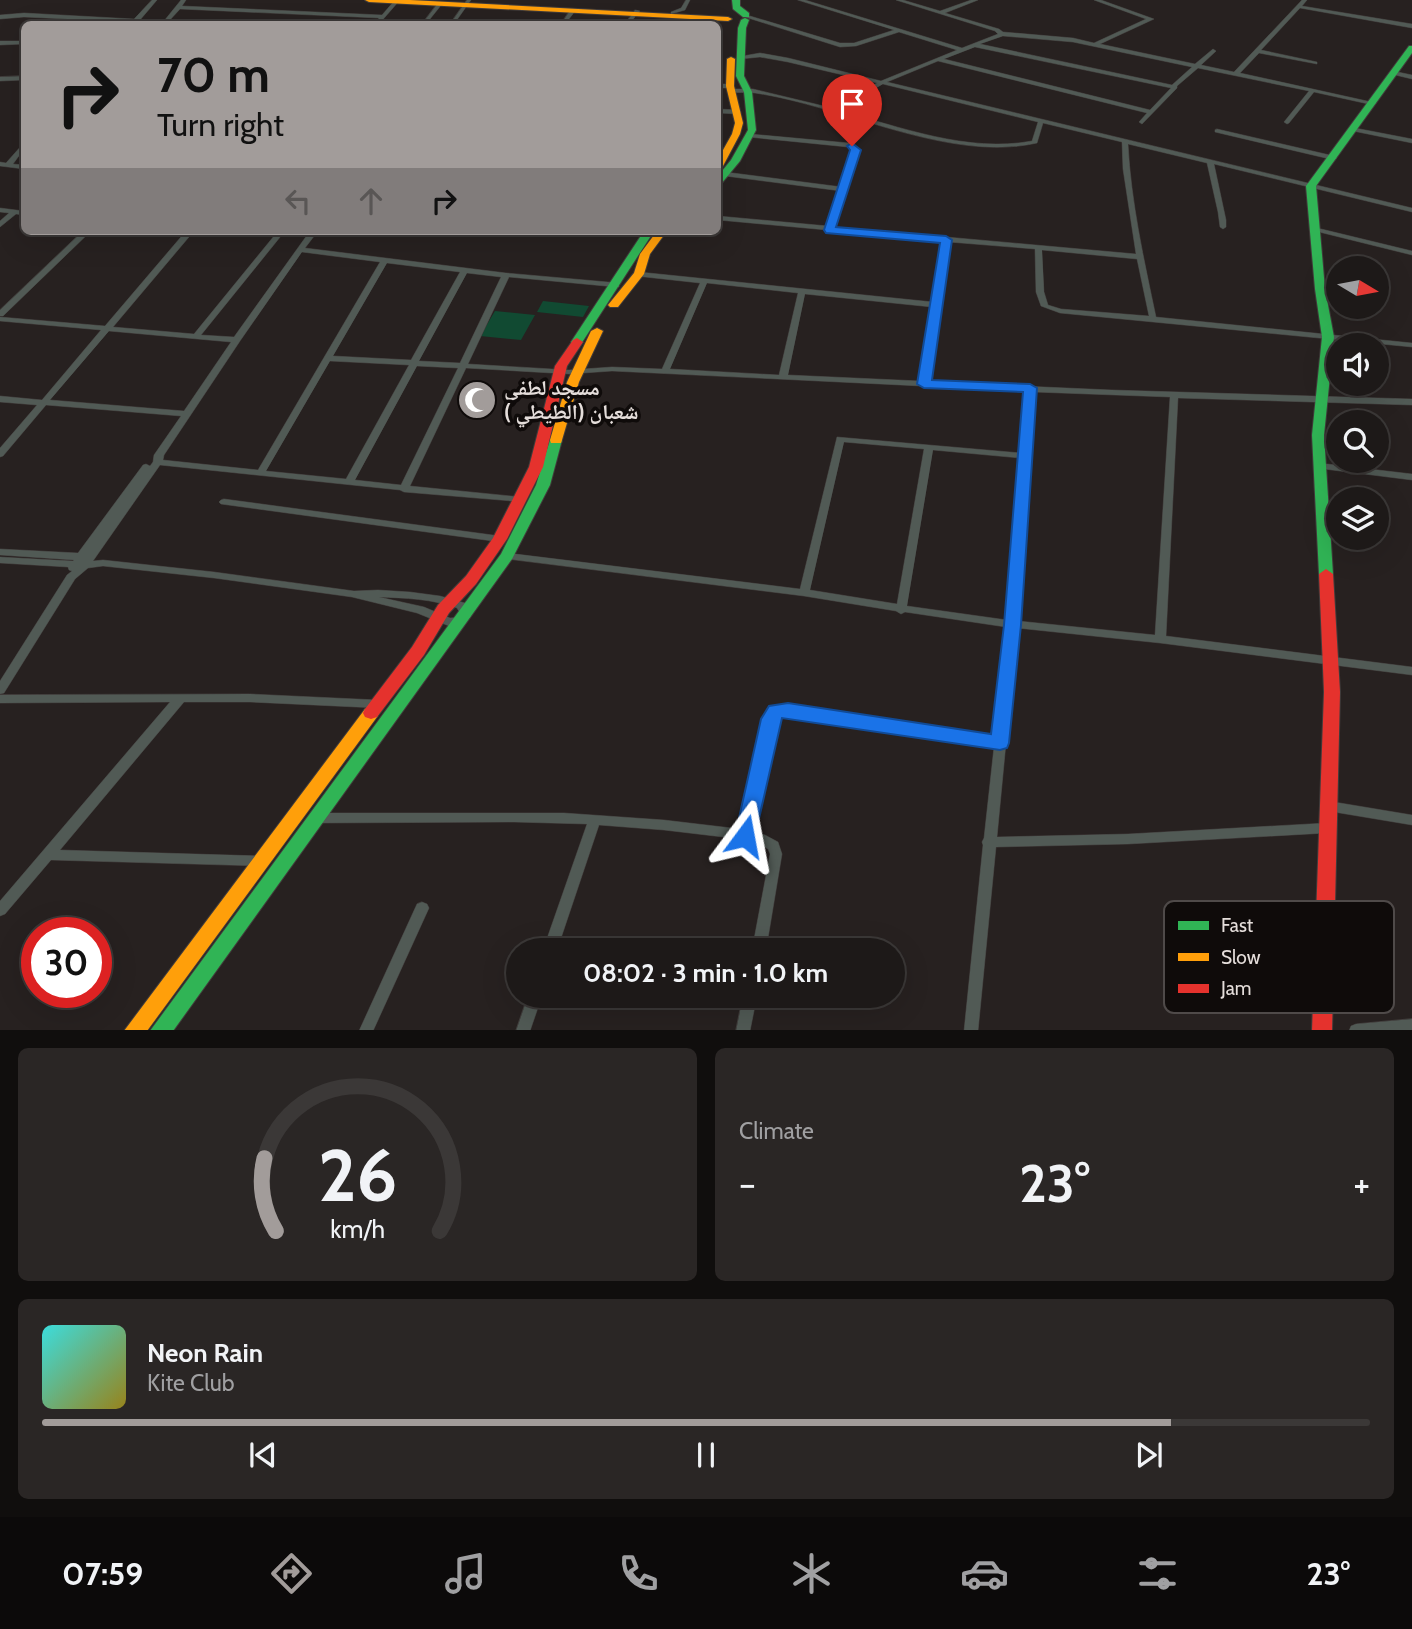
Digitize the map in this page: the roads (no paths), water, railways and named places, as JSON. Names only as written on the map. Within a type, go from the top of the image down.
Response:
[{"type":"street","points":[[136,21],[155,0]]},
{"type":"street","points":[[167,21],[184,0]]},
{"type":"street","points":[[369,0],[470,2],[633,16]]},
{"type":"street","points":[[727,0],[727,9],[738,18]]},
{"type":"street","points":[[721,173],[750,136],[753,123],[747,93],[740,80],[742,25],[738,18],[736,0]]},
{"type":"street","points":[[800,0],[961,49]]},
{"type":"street","points":[[898,0],[997,30],[1002,34]]},
{"type":"street","points":[[940,13],[976,0]]},
{"type":"street","points":[[1093,44],[1151,19],[1096,0]]},
{"type":"street","points":[[1235,75],[1305,0]]},
{"type":"street","points":[[380,21],[397,1]]},
{"type":"street","points":[[426,21],[439,2]]},
{"type":"street","points":[[470,2],[633,16],[683,11],[738,18],[845,46],[898,31]]},
{"type":"street","points":[[454,21],[470,2]]},
{"type":"street","points":[[461,21],[470,2]]},
{"type":"street","points":[[179,7],[383,17]]},
{"type":"street","points":[[1300,7],[1412,26]]},
{"type":"street","points":[[565,21],[573,10]]},
{"type":"street","points":[[0,17],[16,15],[119,21]]},
{"type":"street","points":[[721,172],[739,123],[738,112],[727,89],[732,28],[738,18]]},
{"type":"street","points":[[833,110],[883,82],[1002,34],[1053,37],[1093,44],[1373,103]]},
{"type":"street","points":[[0,43],[21,43]]},
{"type":"street","points":[[975,45],[1175,87]]},
{"type":"street","points":[[1327,333],[1313,229],[1311,186],[1355,130],[1412,48]]},
{"type":"street","points":[[741,50],[788,60]]},
{"type":"street","points":[[741,50],[1412,210]]},
{"type":"street","points":[[1142,122],[1195,66],[1213,51]]},
{"type":"street","points":[[1257,51],[1315,63]]},
{"type":"street","points":[[938,59],[1151,112]]},
{"type":"street","points":[[1393,73],[1412,77]]},
{"type":"street","points":[[0,79],[21,78]]},
{"type":"street","points":[[727,89],[775,96],[945,139],[994,145],[1020,146],[1035,142],[1041,120]]},
{"type":"street","points":[[1287,122],[1313,90]]},
{"type":"street","points":[[721,111],[738,112]]},
{"type":"street","points":[[1355,130],[1412,141]]},
{"type":"street","points":[[1217,131],[1334,158]]},
{"type":"street","points":[[750,136],[854,147],[856,150],[845,189],[830,230]]},
{"type":"street","points":[[1125,140],[1126,169],[1153,319]]},
{"type":"street","points":[[4,165],[21,149]]},
{"type":"street","points":[[1210,161],[1213,186],[1224,219],[1223,226]]},
{"type":"street","points":[[721,174],[845,189]]},
{"type":"street","points":[[0,210],[21,212]]},
{"type":"street","points":[[0,225],[14,212]]},
{"type":"street","points":[[721,218],[1140,257]]},
{"type":"street","points":[[1313,229],[1412,253]]},
{"type":"street","points":[[0,317],[83,235]]},
{"type":"street","points":[[0,454],[187,235]]},
{"type":"street","points":[[196,336],[277,235]]},
{"type":"street","points":[[158,459],[236,340],[311,235]]},
{"type":"street","points":[[161,1030],[507,556],[543,485],[571,387],[595,333],[622,293],[647,235]]},
{"type":"street","points":[[135,1030],[418,651],[437,617],[482,566],[500,539],[521,500],[541,450],[562,366],[659,235]]},
{"type":"street","points":[[924,384],[946,240]]},
{"type":"street","points":[[1038,247],[1040,292],[1045,306],[1060,311],[1326,337]]},
{"type":"street","points":[[300,250],[506,275],[630,275],[705,280],[936,305]]},
{"type":"street","points":[[261,472],[385,260]]},
{"type":"street","points":[[349,482],[465,271]]},
{"type":"street","points":[[404,489],[506,275]]},
{"type":"street","points":[[665,371],[705,280]]},
{"type":"street","points":[[783,377],[802,290]]},
{"type":"street","points":[[0,317],[236,340]]},
{"type":"street","points":[[1389,343],[1412,345]]},
{"type":"street","points":[[327,358],[462,365],[562,366],[1174,396],[1412,402]]},
{"type":"street","points":[[1325,901],[1332,663],[1318,435],[1326,358]]},
{"type":"street","points":[[971,1030],[1012,625],[1030,388]]},
{"type":"street","points":[[1160,639],[1174,396]]},
{"type":"street","points":[[0,399],[186,414]]},
{"type":"street","points":[[804,593],[840,439],[1024,456]]},
{"type":"street","points":[[901,610],[929,447]]},
{"type":"street","points":[[0,690],[71,577],[150,461],[158,459],[404,489],[521,500]]},
{"type":"street","points":[[1319,466],[1412,477]]},
{"type":"street","points":[[224,502],[500,539]]},
{"type":"street","points":[[0,552],[214,575],[352,594],[420,610],[449,622],[465,617]]},
{"type":"street","points":[[507,556],[804,593],[1012,625],[1160,639],[1332,663],[1412,671]]},
{"type":"street","points":[[0,560],[82,561]]},
{"type":"street","points":[[352,594],[368,593],[449,602],[461,606],[465,617]]},
{"type":"street","points":[[0,699],[250,698],[379,704]]},
{"type":"street","points":[[0,910],[180,699]]},
{"type":"street","points":[[745,836],[771,719],[776,711],[788,710],[1000,743]]},
{"type":"street","points":[[1328,806],[1412,820]]},
{"type":"street","points":[[315,818],[594,820],[662,824],[767,841],[774,846],[776,854],[761,938]]},
{"type":"street","points":[[554,938],[594,820]]},
{"type":"street","points":[[988,842],[1128,839],[1327,828]]},
{"type":"street","points":[[48,855],[261,861]]},
{"type":"street","points":[[366,1030],[422,908]]},
{"type":"street","points":[[523,1030],[531,1008]]},
{"type":"street","points":[[743,1030],[748,1008]]},
{"type":"street","points":[[1367,1030],[1412,1026]]},
{"type":"place","name":"مسجد لطفي شعبان (الطيطي )","points":[[477,400]]}]
